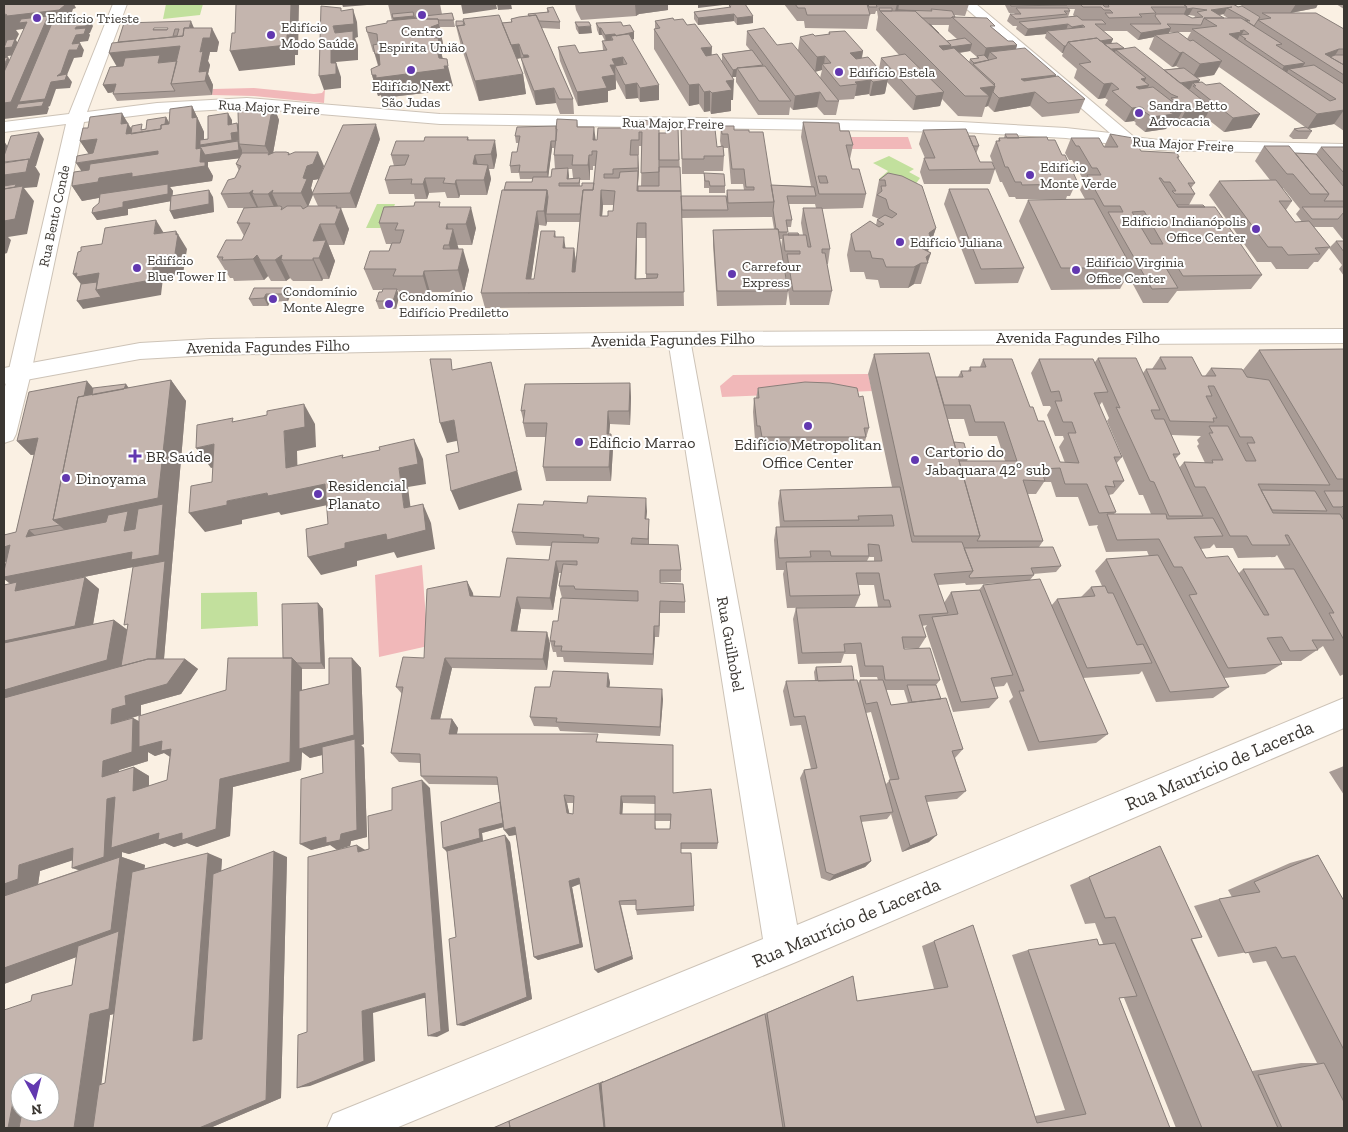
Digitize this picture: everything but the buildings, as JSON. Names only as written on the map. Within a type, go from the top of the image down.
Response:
[{"type":"street","name":"Rua Bento Conde","points":[[4,434],[12,375],[76,118],[120,4]]},
{"type":"street","points":[[968,4],[1130,142]]},
{"type":"street","name":"Rua Major Freire","points":[[4,127],[157,108],[247,103],[463,120],[970,127],[1066,134],[1159,145],[1344,149]]},
{"type":"street","name":"Avenida Fagundes Filho","points":[[12,375],[140,351],[210,347],[679,338],[1344,336]]},
{"type":"street","name":"Rua Guilhobel","points":[[679,338],[783,949]]},
{"type":"street","name":"Rua Maurício de Lacerda","points":[[347,1128],[783,949],[1344,713]]},
{"type":"shaded area","points":[[166,4],[203,4],[200,15],[163,19]]},
{"type":"shaded area","points":[[254,88],[314,94],[322,93],[325,89],[324,103],[254,96],[212,95],[213,89]]},
{"type":"shaded area","points":[[845,137],[908,137],[912,149],[847,149]]},
{"type":"shaded area","points":[[889,156],[914,169],[909,172],[920,178],[915,185],[887,186],[879,179],[888,171],[873,163]]},
{"type":"shaded area","points":[[377,204],[395,204],[386,228],[366,228]]},
{"type":"shaded area","points":[[868,374],[872,391],[722,397],[720,386],[733,375]]},
{"type":"shaded area","points":[[422,565],[428,646],[379,657],[375,575]]},
{"type":"shaded area","points":[[257,592],[258,626],[201,629],[201,593]]},
{"type":"place","name":"Centro Espirita União","points":[[422,15]]},
{"type":"place","name":"Edifício Trieste","points":[[37,18]]},
{"type":"place","name":"Edifício Modo Saúde","points":[[271,35]]},
{"type":"place","name":"Edifício Next São Judas","points":[[411,70]]},
{"type":"place","name":"Edifício Estela","points":[[839,72]]},
{"type":"place","name":"Sandra Betto Advocacia","points":[[1139,113]]},
{"type":"place","name":"Edifício Monte Verde","points":[[1030,175]]},
{"type":"place","name":"Edifício Indianópolis Office Center","points":[[1256,229]]},
{"type":"place","name":"Edifício Juliana","points":[[900,242]]},
{"type":"place","name":"Edifício Blue Tower II","points":[[137,268]]},
{"type":"place","name":"Edifício Virginia Office Center","points":[[1076,270]]},
{"type":"place","name":"Carrefour Express","points":[[732,274]]},
{"type":"place","name":"Condomínio Monte Alegre","points":[[273,299]]},
{"type":"place","name":"Condomínio Edifício Prediletto","points":[[389,304]]},
{"type":"place","name":"Edifício Metropolitan Office Center","points":[[808,426]]},
{"type":"place","name":"Edificio Marrao","points":[[579,442]]},
{"type":"place","name":"BR Saúde","points":[[135,456]]},
{"type":"place","name":"Cartorio do Jabaquara 42º sub","points":[[915,460]]},
{"type":"place","name":"Dinoyama","points":[[66,478]]},
{"type":"place","name":"Residencial Planato","points":[[318,494]]}]
